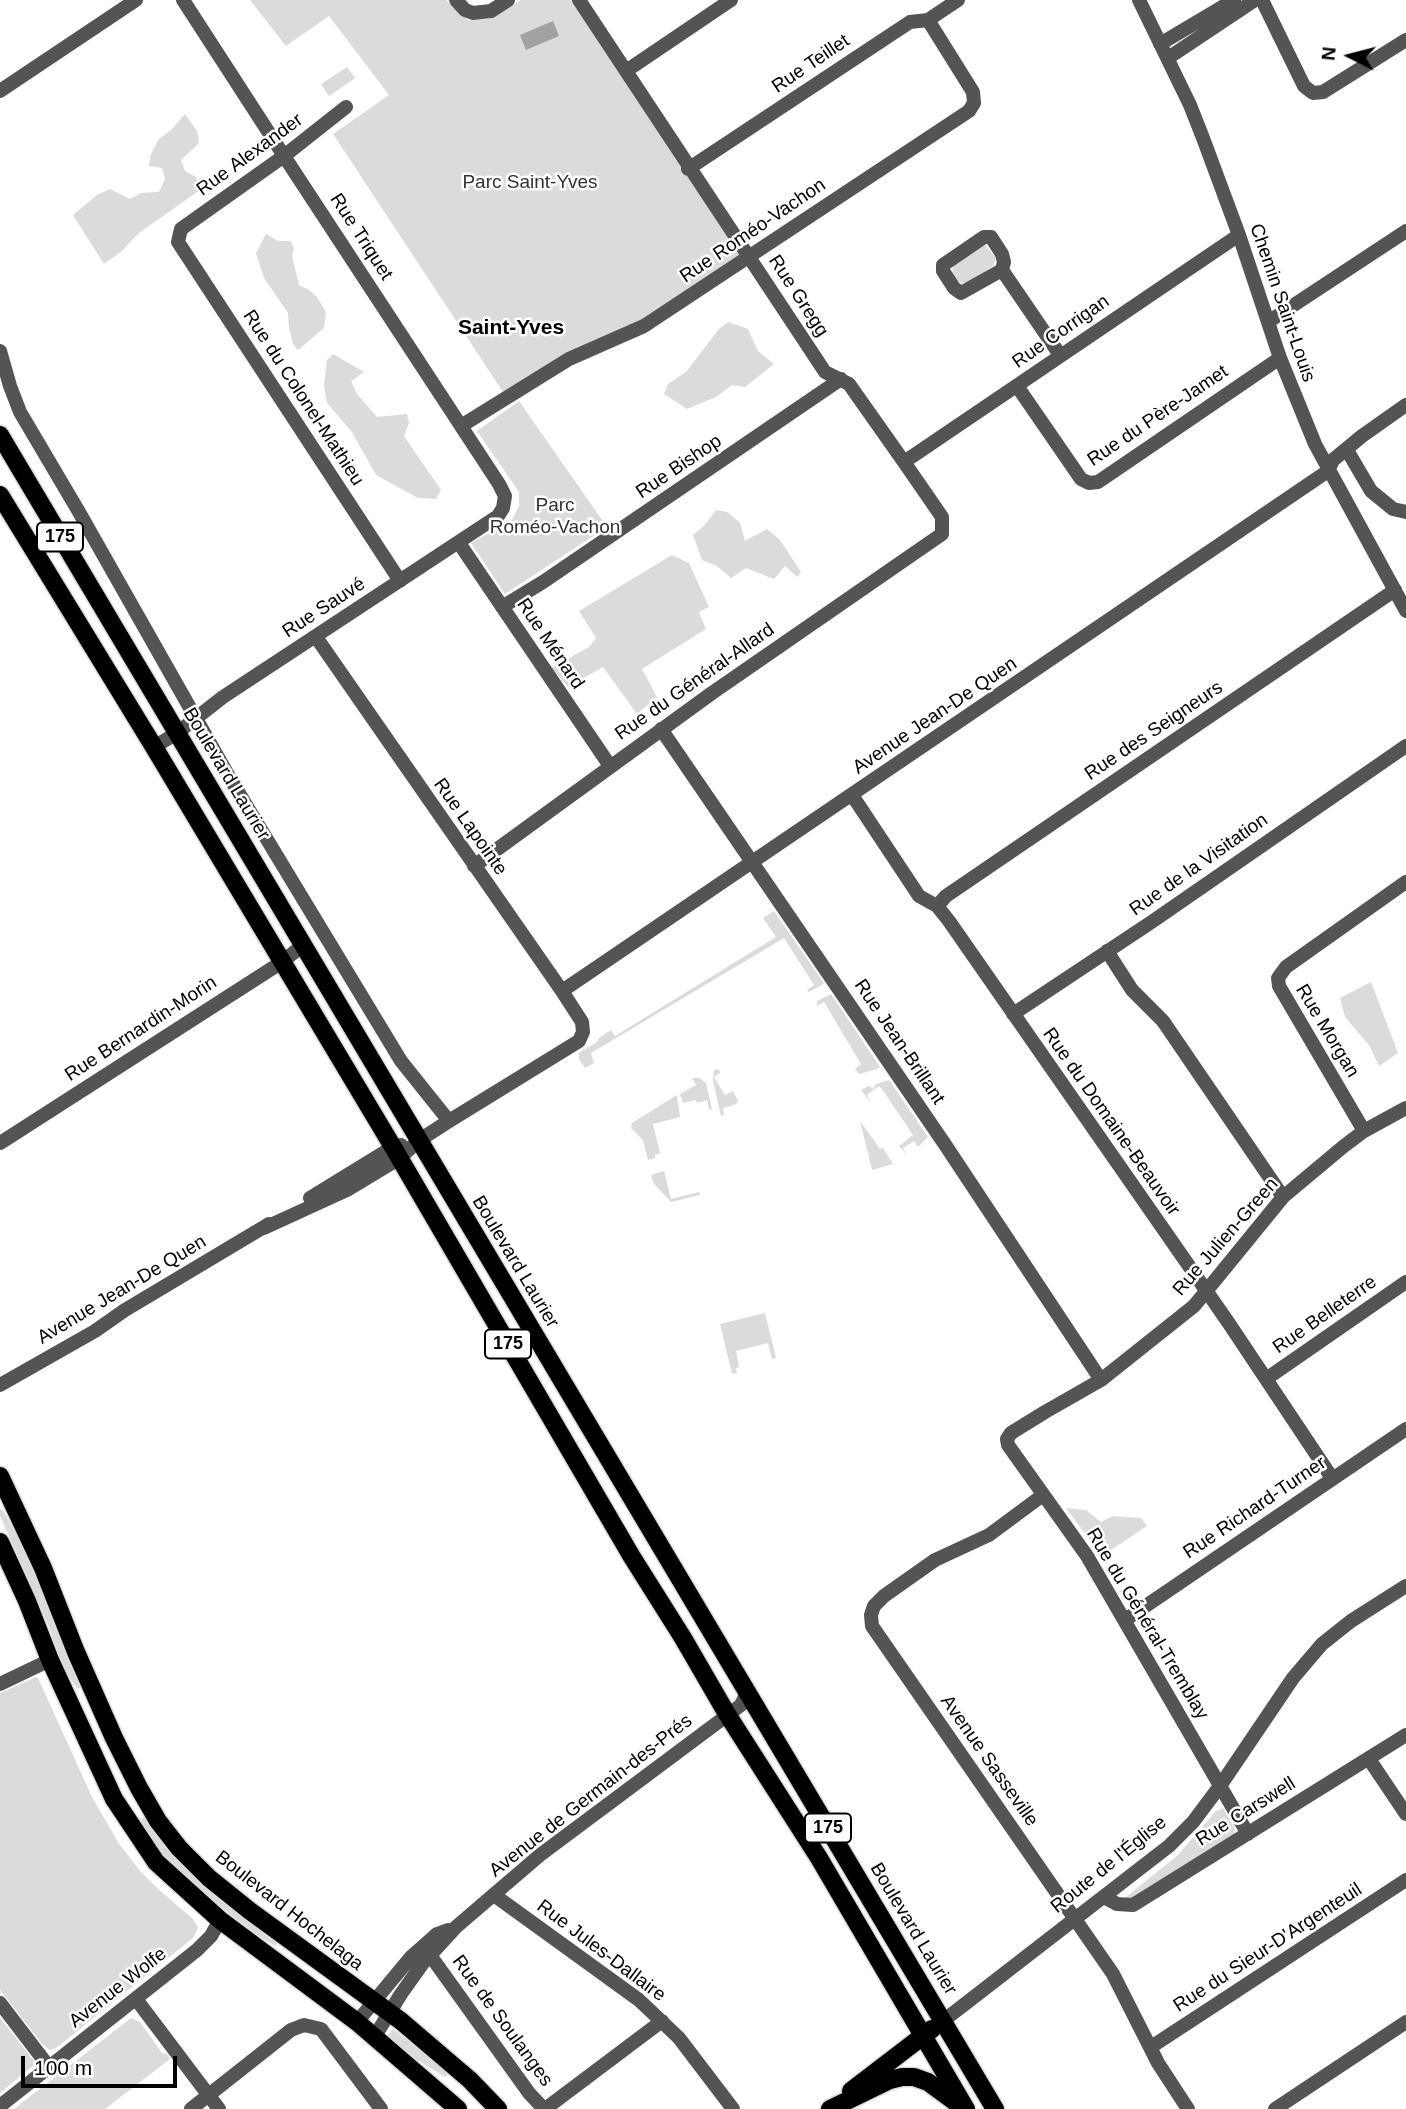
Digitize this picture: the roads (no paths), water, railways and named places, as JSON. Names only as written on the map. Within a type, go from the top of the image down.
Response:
[{"type":"main road","name":"Boulevard Laurier","points":[[0,435],[995,2109]]},
{"type":"main road","name":"175","points":[[0,495],[396,1152],[627,1548],[678,1628],[727,1714],[819,1858],[965,2109]]},
{"type":"main road","name":"Boulevard Hochelaga","points":[[0,1476],[43,1568],[76,1652],[139,1788],[158,1821],[179,1848],[200,1870],[320,1964],[390,2012],[470,2080],[498,2109]]},
{"type":"main road","points":[[0,1542],[50,1660],[114,1799],[156,1862],[220,1920],[357,2022],[458,2109]]},
{"type":"main road","points":[[114,1799],[139,1788]]},
{"type":"main road","name":"Route de l'Église","points":[[829,2109],[943,2021]]},
{"type":"main road","points":[[829,2109],[902,2077],[914,2077],[928,2082],[965,2109]]},
{"type":"street","points":[[0,91],[136,0]]},
{"type":"street","name":"Rue Triquet","points":[[183,0],[505,496]]},
{"type":"street","points":[[456,0],[465,10],[473,13],[491,11],[508,0]]},
{"type":"street","name":"Rue Gregg","points":[[579,0],[688,169],[750,257],[825,372],[849,384],[942,517],[942,534]]},
{"type":"street","points":[[626,71],[714,5],[731,0]]},
{"type":"street","name":"Rue Teillet","points":[[688,169],[910,22],[928,20],[958,0]]},
{"type":"street","name":"Chemin Saint-Louis","points":[[1139,0],[1203,138],[1280,358],[1310,433],[1328,471],[1406,611]]},
{"type":"street","points":[[1160,44],[1234,0]]},
{"type":"street","points":[[1168,58],[1255,0]]},
{"type":"street","points":[[1262,0],[1304,86],[1313,93],[1323,92],[1406,40]]},
{"type":"street","name":"Rue Roméo-Vachon","points":[[461,426],[569,359],[644,326],[969,111],[974,103],[973,92],[928,20]]},
{"type":"street","name":"Rue Alexander","points":[[178,234],[181,229],[284,156],[346,107]]},
{"type":"street","points":[[1268,322],[1406,231]]},
{"type":"street","name":"Rue du Colonel-Mathieu","points":[[178,234],[178,242],[400,581]]},
{"type":"street","name":"Rue Corrigan","points":[[904,462],[1238,235]]},
{"type":"street","points":[[1002,270],[1060,355]]},
{"type":"street","name":"Boulevard Laurier","points":[[0,351],[20,412],[228,775],[401,1061],[449,1121]]},
{"type":"street","name":"Rue du Père-Jamet","points":[[1017,386],[1081,479],[1088,483],[1098,482],[1280,358]]},
{"type":"street","name":"Rue Bishop","points":[[502,607],[601,543],[841,379]]},
{"type":"street","points":[[1356,466],[1341,473],[1328,471],[1333,460],[1406,405]]},
{"type":"street","points":[[1347,450],[1371,491],[1393,509],[1406,512]]},
{"type":"street","name":"Avenue Jean-De Quen","points":[[562,991],[1328,471]]},
{"type":"street","name":"Rue Sauvé","points":[[154,747],[177,733],[223,697],[498,516],[505,496]]},
{"type":"street","name":"Rue du Général-Allard","points":[[474,866],[662,729],[942,534]]},
{"type":"street","name":"Rue Ménard","points":[[459,543],[610,766]]},
{"type":"street","name":"Rue des Seigneurs","points":[[937,906],[946,897],[1395,590]]},
{"type":"street","name":"Rue Lapointe","points":[[316,637],[562,991],[582,1022],[583,1032],[579,1041]]},
{"type":"street","name":"Rue Jean-Brillant","points":[[662,729],[944,1143],[1101,1380]]},
{"type":"street","name":"Rue de la Visitation","points":[[1013,1014],[1406,746]]},
{"type":"street","name":"Rue du Domaine-Beauvoir","points":[[852,795],[919,896],[937,906],[1013,1014],[1332,1478]]},
{"type":"street","name":"Rue Morgan","points":[[1364,1132],[1279,986],[1278,978],[1286,967],[1406,883]]},
{"type":"street","name":"Rue Bernardin-Morin","points":[[0,1143],[302,946]]},
{"type":"street","points":[[1107,951],[1132,990],[1163,1021],[1283,1197]]},
{"type":"street","name":"Avenue Jean-De Quen","points":[[0,1385],[95,1331],[125,1310],[264,1228],[418,1141],[579,1041]]},
{"type":"street","name":"Rue Julien-Green","points":[[1007,1438],[1045,1412],[1101,1380],[1194,1306],[1283,1197],[1333,1154],[1406,1108]]},
{"type":"street","name":"Rue Belleterre","points":[[1265,1380],[1406,1282]]},
{"type":"street","name":"Rue Richard-Turner","points":[[1125,1620],[1406,1429]]},
{"type":"street","name":"Rue du Général-Tremblay","points":[[1007,1438],[1008,1445],[1087,1556],[1248,1834]]},
{"type":"street","name":"Avenue Sasseville","points":[[1043,1495],[989,1535],[935,1560],[884,1596],[874,1606],[872,1626],[1112,1974],[1158,2063],[1188,2109]]},
{"type":"street","name":"Route de l'Église","points":[[943,2021],[1169,1846],[1193,1822],[1293,1678],[1322,1644],[1351,1621],[1406,1586]]},
{"type":"street","points":[[0,1684],[50,1660]]},
{"type":"street","name":"Avenue de Germain-des-Prés","points":[[374,2036],[430,1955],[456,1927],[540,1855],[741,1704],[747,1693]]},
{"type":"street","name":"Rue Carswell","points":[[1104,1897],[1117,1904],[1133,1905],[1406,1735]]},
{"type":"street","points":[[1369,1759],[1406,1814]]},
{"type":"street","name":"Rue du Sieur-D'Argenteuil","points":[[1151,2048],[1406,1880]]},
{"type":"street","name":"Rue Jules-Dallaire","points":[[494,1895],[639,2000],[679,2038],[733,2109]]},
{"type":"street","name":"Avenue Wolfe","points":[[0,2106],[197,1950],[211,1936],[220,1920]]},
{"type":"street","name":"Avenue de Germain-des-Prés","points":[[357,2022],[415,1953],[438,1934],[456,1927]]},
{"type":"street","name":"Rue de Soulanges","points":[[430,1955],[521,2082],[545,2109],[662,2021]]},
{"type":"street","points":[[136,1998],[219,2109]]},
{"type":"street","points":[[0,2003],[49,2067]]},
{"type":"street","points":[[1275,2109],[1406,2022]]},
{"type":"street","points":[[191,2109],[291,2030],[304,2025],[321,2029],[381,2109]]},
{"type":"district","name":"Saint-Yves","points":[[511,328]]},
{"type":"park label","name":"Parc Saint-Yves","points":[[530,183]]},
{"type":"park label","name":"Parc Roméo-Vachon","points":[[555,517]]}]
